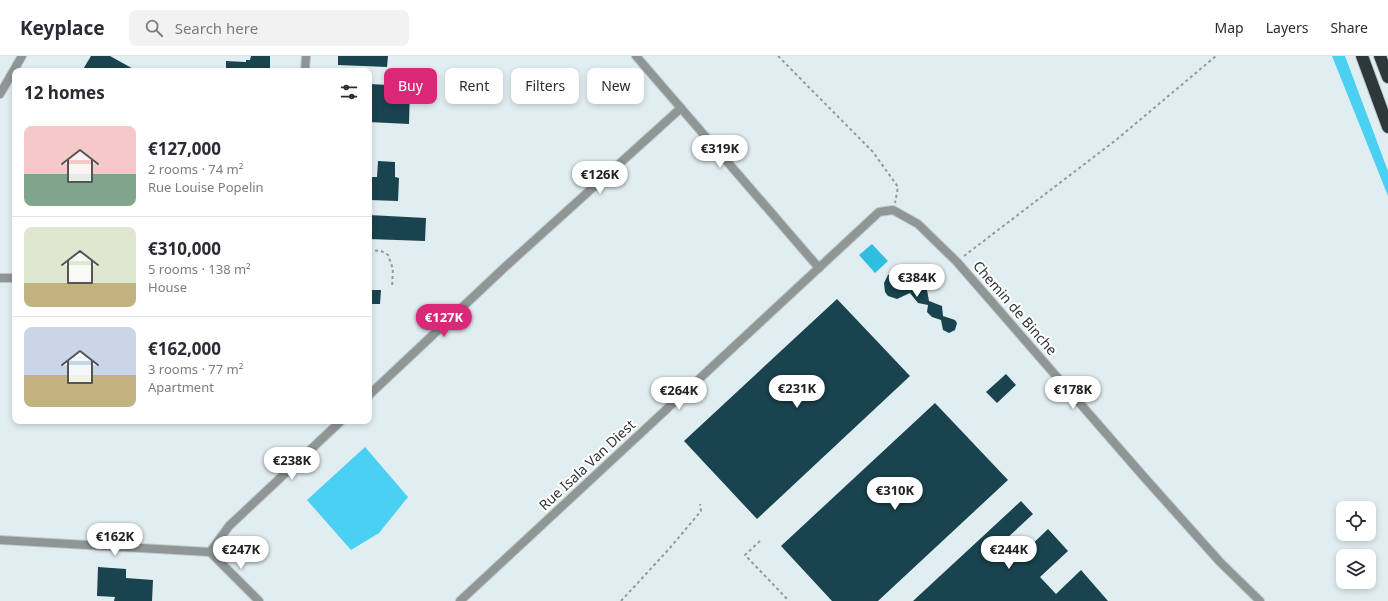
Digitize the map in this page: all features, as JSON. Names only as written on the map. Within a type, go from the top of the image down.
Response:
[{"type":"highway","points":[[1362,56],[1388,128]]},
{"type":"highway","points":[[1380,56],[1388,77]]},
{"type":"street","points":[[15,68],[22,56]]},
{"type":"street","points":[[305,68],[306,56]]},
{"type":"street","points":[[636,56],[819,268]]},
{"type":"street","points":[[0,94],[12,73]]},
{"type":"street","points":[[372,392],[511,262],[681,108]]},
{"type":"street","name":"Chemin de Binche","points":[[893,210],[918,224],[957,262],[1144,477],[1220,562],[1260,601]]},
{"type":"street","name":"Rue Isala Van Diest","points":[[460,601],[879,212],[893,210]]},
{"type":"street","points":[[0,278],[12,278]]},
{"type":"street","points":[[210,552],[229,526],[338,424]]},
{"type":"street","points":[[0,540],[210,552],[259,601]]},
{"type":"path","points":[[778,56],[873,152],[898,187],[893,210]]},
{"type":"path","points":[[957,262],[1116,140],[1216,56]]},
{"type":"path","points":[[372,250],[381,251],[388,255],[392,269],[392,288]]},
{"type":"path","points":[[621,601],[665,554],[701,511],[700,504]]},
{"type":"path","points":[[760,541],[745,555],[789,601]]},
{"type":"shaded area","points":[[1332,56],[1345,56],[1388,171],[1388,196]]},
{"type":"shaded area","points":[[872,244],[888,261],[875,273],[859,255]]},
{"type":"shaded area","points":[[365,447],[408,497],[379,533],[351,550],[307,500]]},
{"type":"building","points":[[91,56],[110,56],[132,68],[84,68]]},
{"type":"building","points":[[251,56],[270,56],[270,68],[226,68],[226,61],[246,62],[246,60],[250,60]]},
{"type":"building","points":[[338,56],[388,56],[387,67],[338,65]]},
{"type":"building","points":[[372,84],[384,85],[384,104],[410,104],[409,124],[372,122]]},
{"type":"building","points":[[378,161],[395,162],[395,177],[399,178],[398,201],[372,200],[372,177],[377,177]]},
{"type":"building","points":[[372,215],[426,218],[425,241],[372,239]]},
{"type":"building","points":[[897,271],[908,277],[912,290],[921,287],[927,290],[929,301],[942,306],[943,316],[955,320],[957,323],[955,330],[949,333],[943,330],[941,320],[932,317],[927,312],[928,305],[918,303],[910,293],[897,299],[888,296],[885,292],[884,283],[888,275]]},
{"type":"building","points":[[372,290],[381,290],[380,304],[372,304]]},
{"type":"building","points":[[837,299],[910,376],[757,519],[684,441]]},
{"type":"building","points":[[1006,374],[1016,385],[997,403],[986,392]]},
{"type":"building","points":[[935,403],[1008,480],[878,601],[832,601],[781,546]]},
{"type":"building","points":[[1021,501],[1033,514],[1005,540],[1020,556],[1048,529],[1068,551],[1040,577],[1056,594],[1081,570],[1108,601],[913,601]]},
{"type":"building","points":[[98,567],[126,569],[126,578],[153,580],[152,601],[114,601],[115,597],[97,596]]}]
